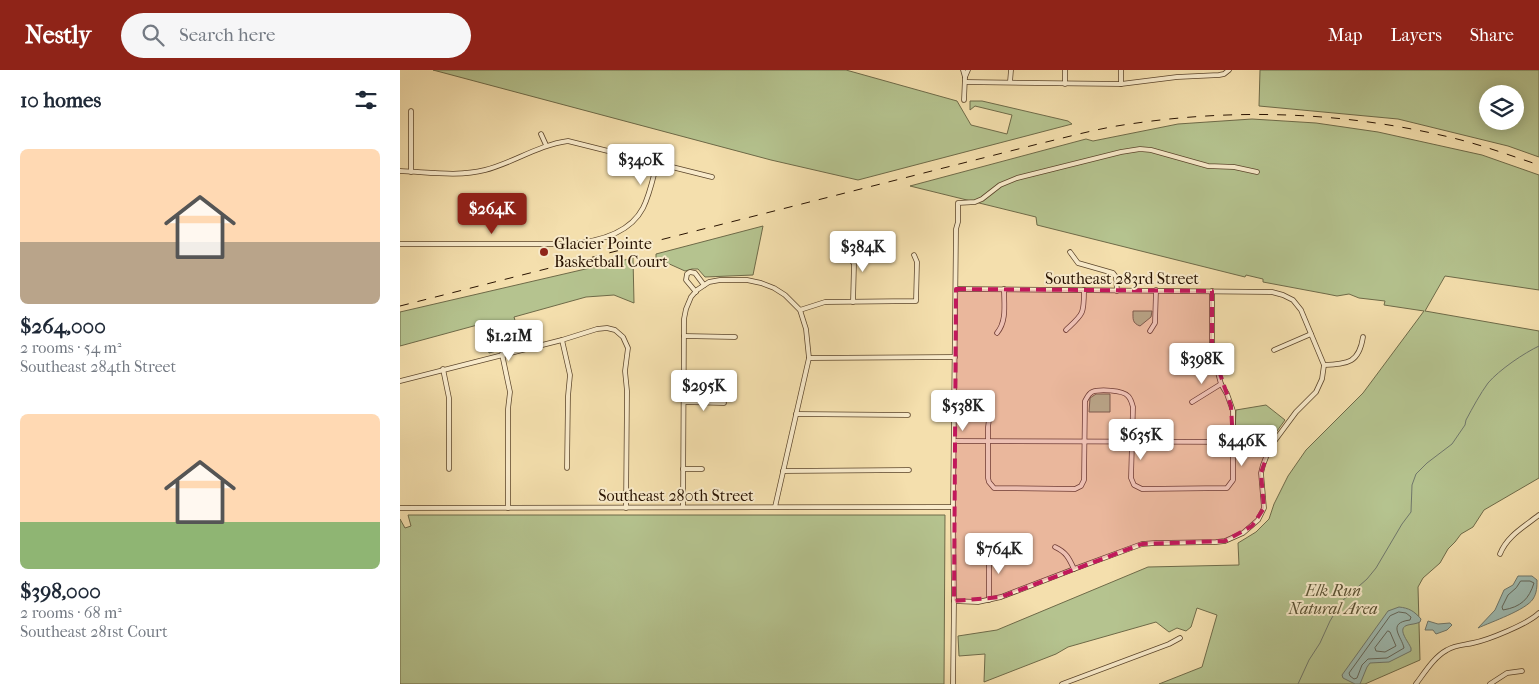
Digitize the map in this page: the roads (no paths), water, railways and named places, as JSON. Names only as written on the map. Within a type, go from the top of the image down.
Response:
[{"type":"street","points":[[963,70],[965,77],[964,100]]},
{"type":"street","points":[[965,77],[968,70]]},
{"type":"street","points":[[1010,82],[1011,70]]},
{"type":"street","points":[[1065,84],[1066,70]]},
{"type":"street","points":[[1121,70],[1121,84]]},
{"type":"street","points":[[1177,70],[1177,77]]},
{"type":"street","points":[[965,82],[1121,84],[1177,77],[1219,75],[1228,71]]},
{"type":"street","points":[[411,111],[412,172]]},
{"type":"street","points":[[541,134],[546,145]]},
{"type":"street","points":[[400,171],[471,173],[512,161],[546,145],[568,141],[712,177]]},
{"type":"street","points":[[954,684],[952,507],[958,203],[982,199],[1000,185],[1017,178],[1140,149],[1151,150],[1208,166],[1234,167],[1256,172]]},
{"type":"street","points":[[400,244],[568,244],[612,236],[622,230],[643,209],[657,163]]},
{"type":"street","points":[[847,252],[854,264],[853,302]]},
{"type":"street","points":[[1070,252],[1078,263],[1113,273],[1116,277],[1117,291]]},
{"type":"street","points":[[800,310],[825,302],[916,301],[917,262],[914,255]]},
{"type":"street","points":[[696,292],[686,280],[687,274],[690,272],[696,273],[704,285]]},
{"type":"street","points":[[683,508],[684,319],[691,297],[709,282],[720,280],[747,280],[774,288],[785,295],[800,310],[806,329],[809,358],[775,507]]},
{"type":"street","name":"Southeast 283rd Street","points":[[956,289],[1272,292],[1293,300],[1301,310],[1311,334]]},
{"type":"street","points":[[996,333],[1002,327],[1004,321],[1004,290]]},
{"type":"street","points":[[1066,330],[1083,312],[1084,290]]},
{"type":"street","points":[[1150,331],[1155,323],[1156,290]]},
{"type":"street","points":[[987,398],[990,412],[988,478],[990,485],[997,489],[1075,489],[1081,486],[1084,480],[1085,401],[1089,394],[1096,391],[1119,391],[1127,395],[1133,407],[1131,478],[1134,485],[1142,489],[1224,489],[1230,486],[1233,480],[1233,411],[1221,384],[1211,344],[1212,290]]},
{"type":"street","points":[[400,381],[562,340],[601,328],[612,329],[623,336],[628,348],[625,371],[627,391],[626,508]]},
{"type":"street","points":[[954,601],[989,600],[1002,597],[1142,544],[1224,541],[1243,533],[1258,520],[1264,508],[1261,473],[1270,447],[1296,412],[1316,392],[1322,379],[1324,365],[1311,334],[1274,350]]},
{"type":"street","points":[[684,336],[735,336]]},
{"type":"street","points":[[1324,365],[1343,364],[1353,359],[1359,353],[1363,337]]},
{"type":"street","points":[[562,340],[570,375],[567,468]]},
{"type":"street","points":[[502,354],[510,392],[508,418],[508,508]]},
{"type":"street","points":[[809,358],[955,357]]},
{"type":"street","points":[[443,369],[449,398],[449,469]]},
{"type":"street","points":[[1192,402],[1221,384]]},
{"type":"street","points":[[684,402],[724,403]]},
{"type":"street","points":[[796,414],[908,415]]},
{"type":"street","points":[[954,441],[1254,442],[1270,447]]},
{"type":"street","points":[[684,470],[702,469]]},
{"type":"street","points":[[784,471],[909,470]]},
{"type":"street","name":"Southeast 280th Street","points":[[400,508],[952,507]]},
{"type":"street","points":[[1500,554],[1509,538],[1538,518]]},
{"type":"street","points":[[1055,547],[1068,556],[1074,569]]},
{"type":"street","points":[[989,600],[989,563],[993,548]]},
{"type":"street","points":[[1416,684],[1445,650],[1454,646],[1475,643],[1520,625],[1539,614]]},
{"type":"street","points":[[1062,684],[1169,644],[1180,638]]},
{"type":"street","points":[[1490,684],[1507,673],[1522,671]]},
{"type":"water","points":[[1518,576],[1532,576],[1537,580],[1533,599],[1516,611],[1478,628],[1495,610],[1504,590],[1513,585]]},
{"type":"water","points":[[1399,607],[1411,610],[1421,619],[1420,622],[1408,625],[1403,629],[1411,651],[1389,662],[1370,663],[1360,684],[1355,684],[1343,678],[1342,675],[1388,611]]},
{"type":"water","points":[[1428,621],[1438,624],[1450,623],[1452,625],[1447,630],[1436,634],[1433,630],[1425,630]]},
{"type":"waterway","points":[[1298,684],[1309,660],[1342,601],[1367,579],[1376,568],[1411,512],[1412,485],[1416,474],[1452,444],[1465,425],[1479,396],[1488,383],[1512,362],[1539,346]]},
{"type":"railway","points":[[400,306],[1095,130],[1170,119],[1250,114],[1290,115],[1370,122],[1460,140],[1539,165]]},
{"type":"place","name":"Glacier Pointe Basketball Court","points":[[544,252]]},
{"type":"park label","name":"Elk Run Natural Area","points":[[1333,599]]}]
